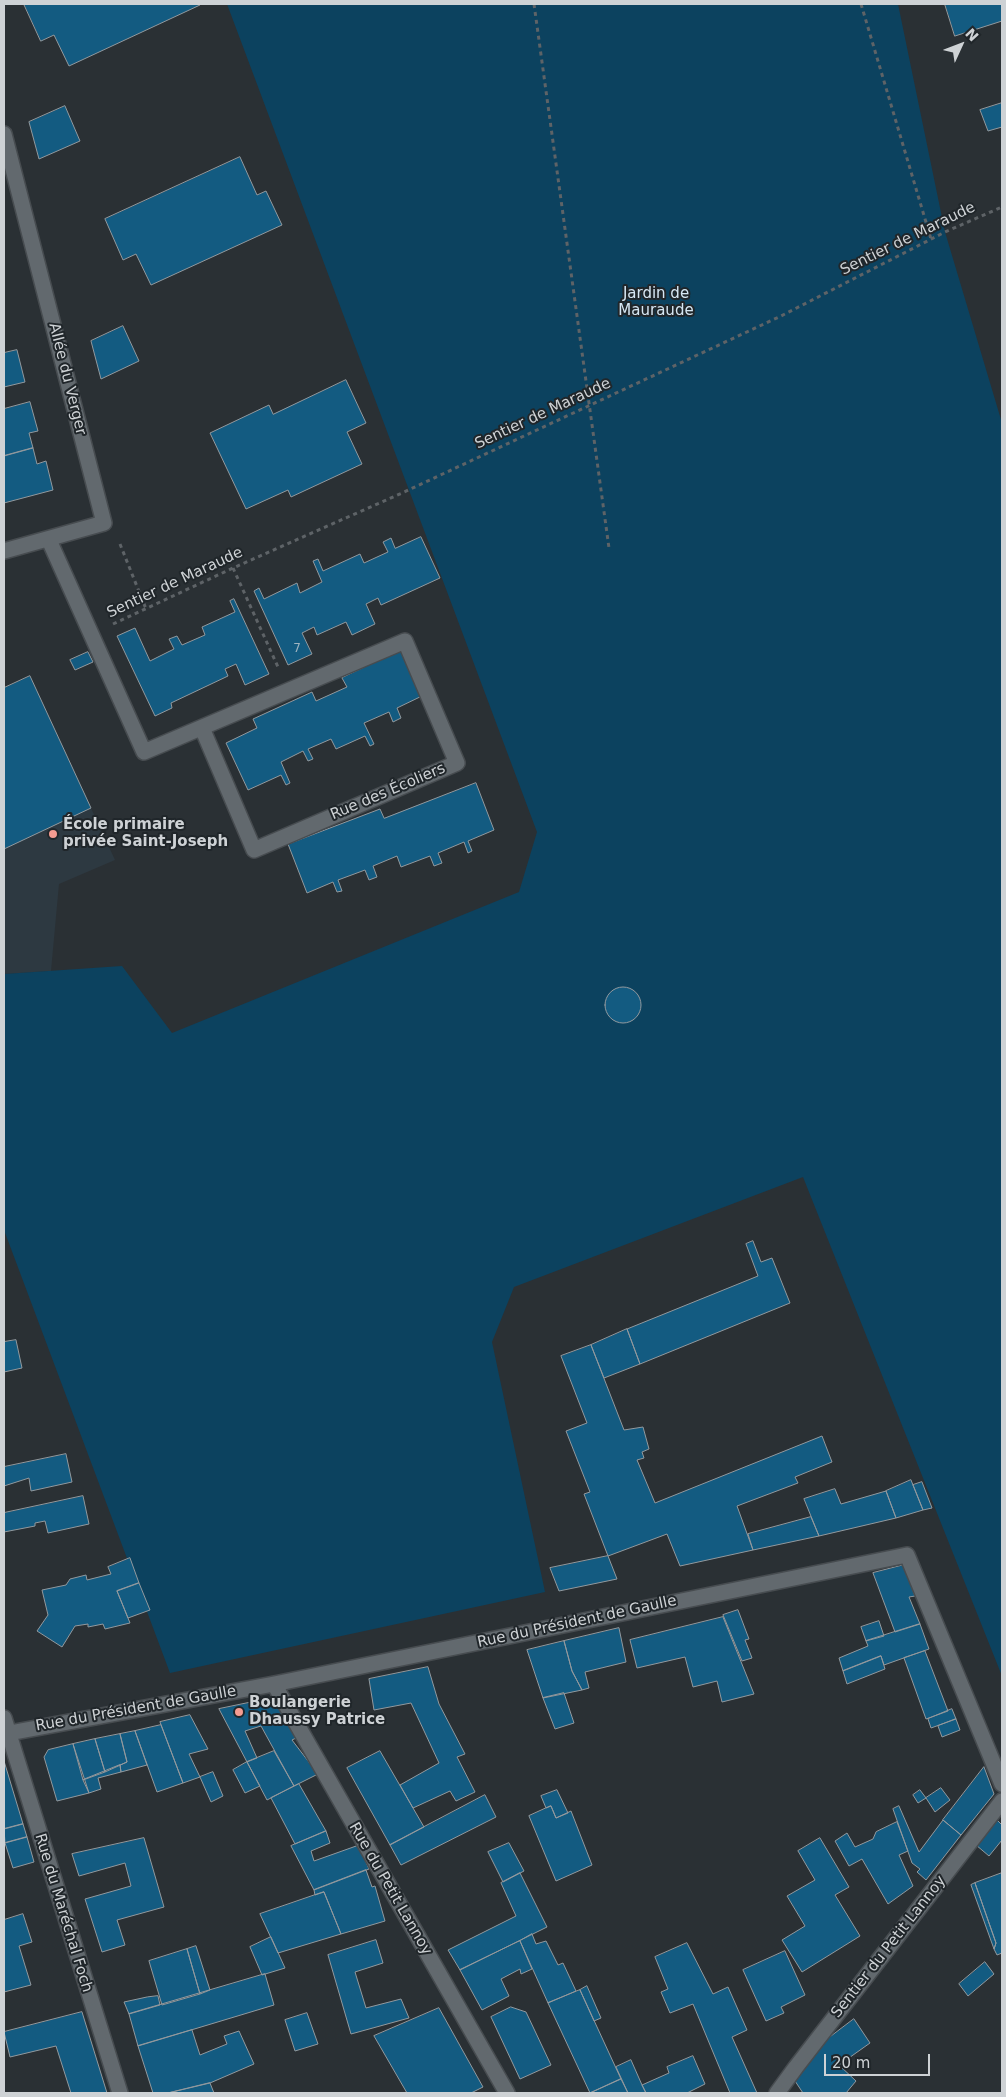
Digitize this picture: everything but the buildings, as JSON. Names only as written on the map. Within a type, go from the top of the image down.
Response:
[{"type":"street","name":"Allée du Verger","points":[[4,134],[104,524]]},
{"type":"street","points":[[4,551],[104,524]]},
{"type":"street","name":"Rue des Écoliers","points":[[49,540],[144,752],[405,641],[457,763],[254,850],[202,728]]},
{"type":"street","name":"Rue du Président de Gaulle","points":[[5,1728],[274,1684],[907,1554],[1002,1784]]},
{"type":"street","name":"Rue du Petit Lannoy","points":[[274,1684],[507,2093]]},
{"type":"street","name":"Rue du Maréchal Foch","points":[[5,1728],[120,2093]]},
{"type":"street","name":"Sentier du Petit Lannoy","points":[[777,2093],[1002,1801]]},
{"type":"path","points":[[534,4],[609,548]]},
{"type":"path","points":[[861,4],[931,239]]},
{"type":"path","name":"Sentier de Maraude","points":[[91,635],[233,568],[402,493],[781,316],[931,239],[1002,207]]},
{"type":"path","points":[[104,524],[117,538],[146,609]]},
{"type":"path","points":[[233,568],[289,691]]},
{"type":"shaded area","name":"École primaire privée Saint-Joseph","points":[[30,676],[115,860],[59,884],[51,971],[4,974],[4,688]]},
{"type":"green space","name":"Jardin de Mauraude","points":[[227,4],[898,4],[945,232],[1002,423],[1002,1676],[803,1177],[514,1287],[492,1342],[545,1592],[170,1673],[4,1230],[4,974],[122,966],[172,1033],[519,892],[537,832]]},
{"type":"place","name":"École primaire privée Saint-Joseph","points":[[53,834]]},
{"type":"place","name":"Boulangerie Dhaussy Patrice","points":[[239,1712]]}]
